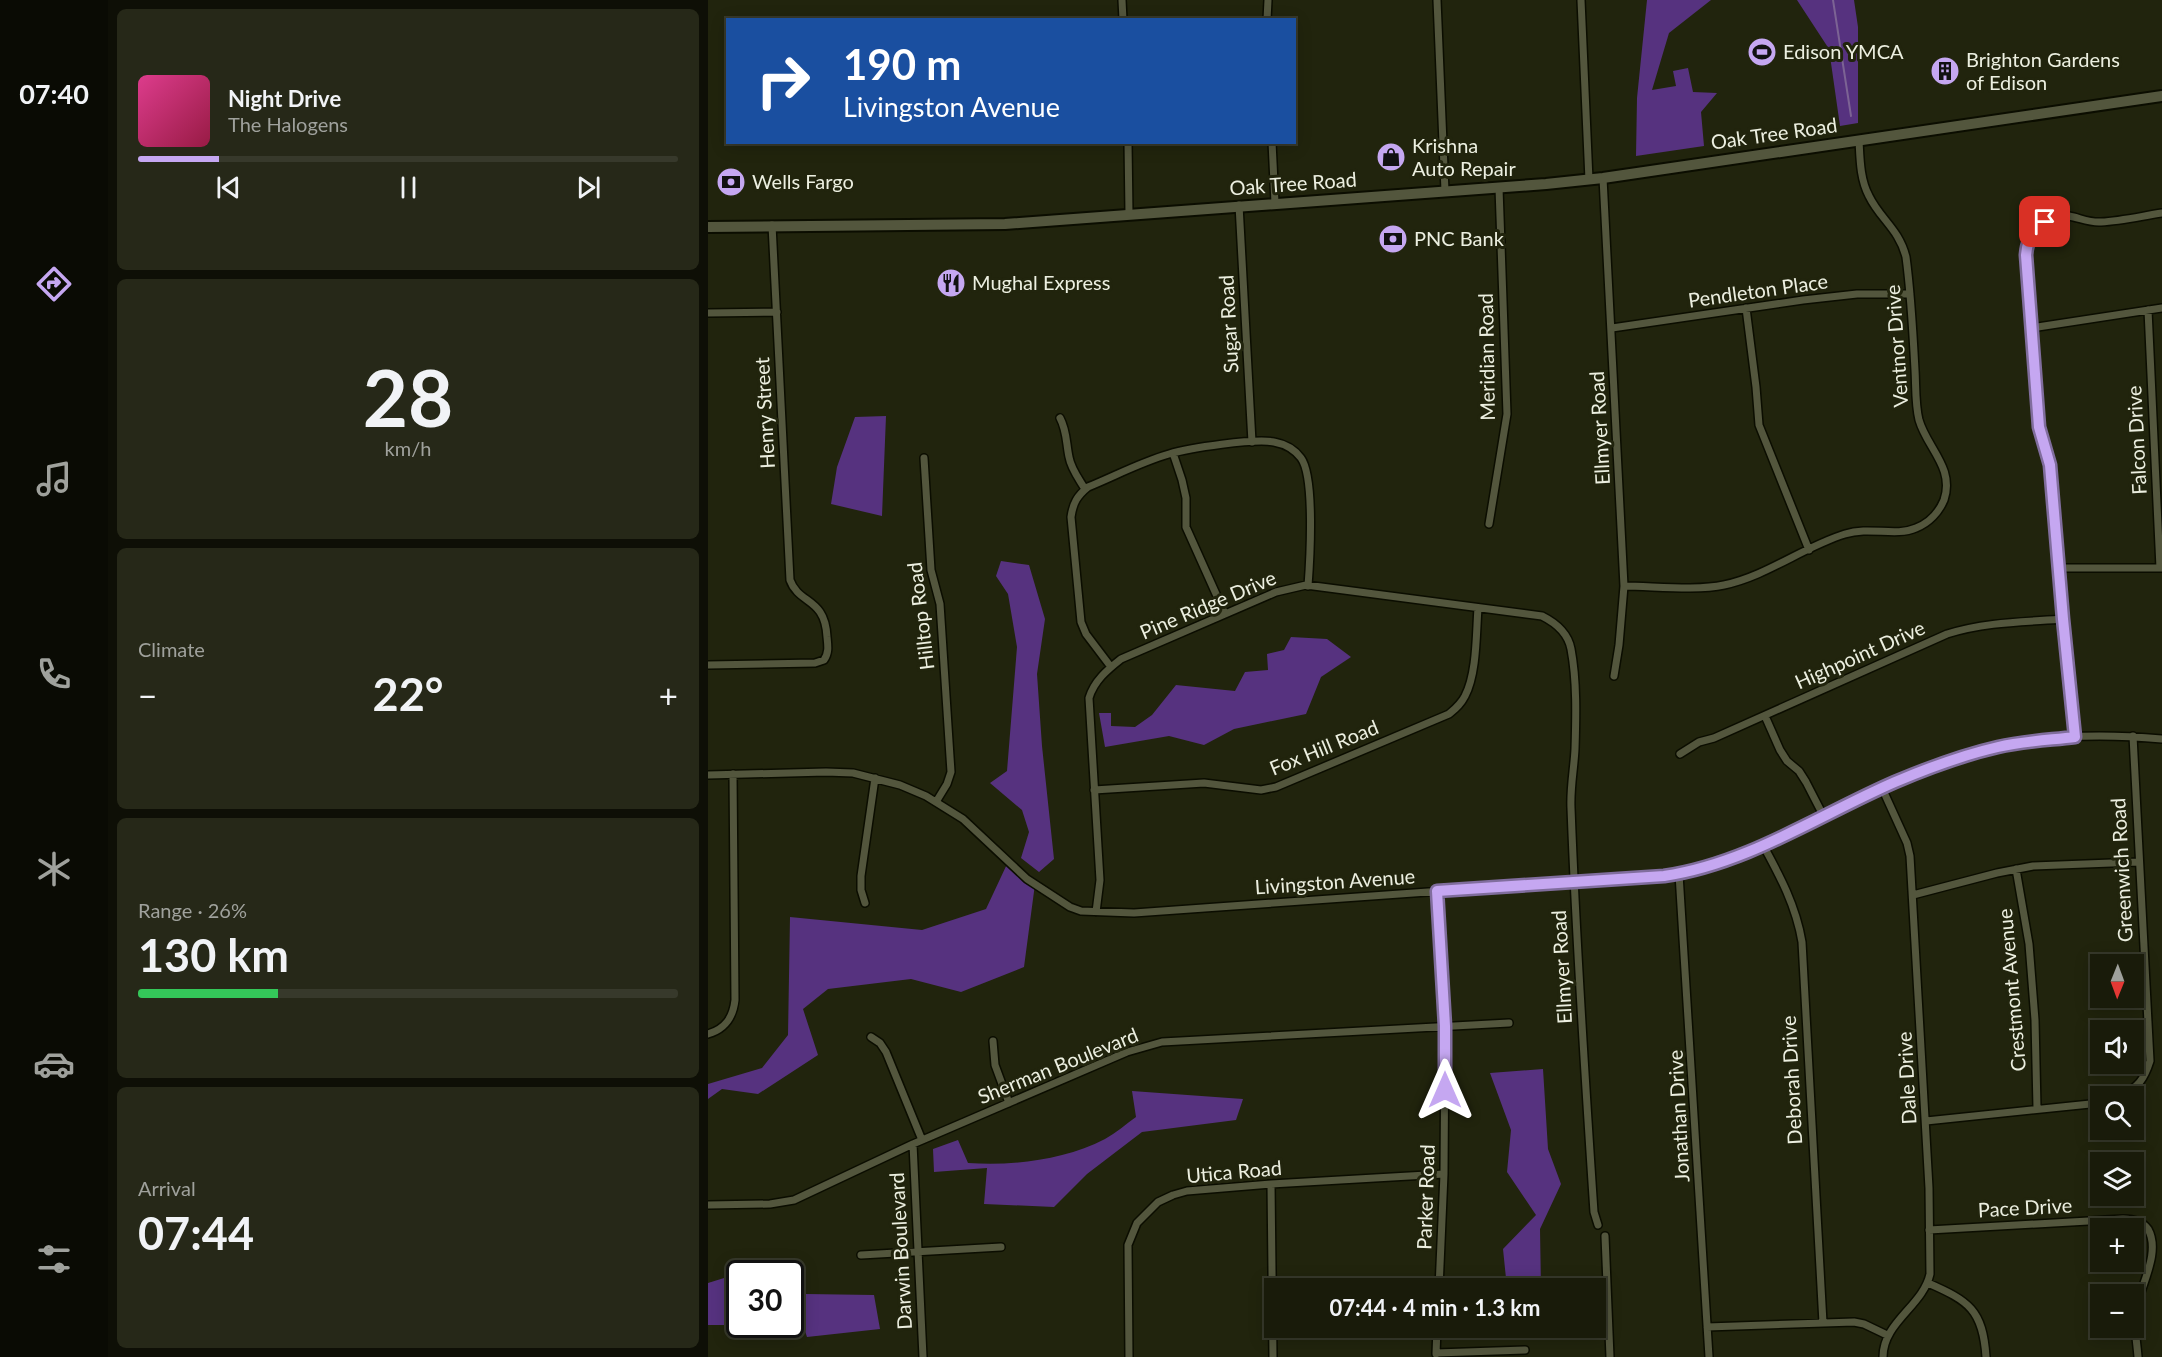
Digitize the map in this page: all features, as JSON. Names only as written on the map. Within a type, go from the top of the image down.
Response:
[{"type":"main road","name":"Oak Tree Road","points":[[708,227],[1005,224],[1589,180],[2162,96]]},
{"type":"street","points":[[1122,0],[1123,18]]},
{"type":"street","points":[[1268,0],[1268,18]]},
{"type":"street","points":[[1437,0],[1445,191]]},
{"type":"street","points":[[1581,0],[1589,180]]},
{"type":"street","name":"Ventnor Drive","points":[[1624,586],[1707,587],[1723,585],[1762,571],[1852,532],[1871,530],[1899,532],[1918,528],[1934,516],[1944,498],[1946,479],[1944,467],[1919,420],[1910,294],[1903,244],[1869,198],[1861,168],[1859,140]]},
{"type":"street","points":[[1128,144],[1130,214]]},
{"type":"street","points":[[1272,144],[1275,203]]},
{"type":"street","name":"Ellmyer Road","points":[[1603,178],[1624,586],[1614,676]]},
{"type":"street","name":"Meridian Road","points":[[1489,524],[1507,414],[1499,188]]},
{"type":"street","name":"Sugar Road","points":[[1239,205],[1252,442]]},
{"type":"street","points":[[2075,737],[2050,465],[2039,427],[2026,255],[2029,240],[2039,226],[2061,216],[2102,222],[2162,213]]},
{"type":"street","name":"Henry Street","points":[[708,665],[815,663],[824,660],[828,649],[827,625],[819,609],[792,585],[789,571],[772,225]]},
{"type":"street","name":"Pendleton Place","points":[[1612,328],[1857,294],[1910,294]]},
{"type":"street","points":[[1746,308],[1759,425],[1809,550]]},
{"type":"street","points":[[2031,328],[2162,308]]},
{"type":"street","name":"Falcon Drive","points":[[2148,310],[2161,568]]},
{"type":"street","points":[[708,314],[777,312]]},
{"type":"street","points":[[1060,418],[1065,428],[1073,470],[1085,489]]},
{"type":"street","points":[[1110,667],[1086,634],[1082,622],[1071,517],[1073,506],[1078,495],[1085,489],[1173,453],[1252,442],[1275,442],[1290,448],[1301,458],[1307,469],[1312,536],[1308,586]]},
{"type":"street","points":[[1173,453],[1186,498],[1186,527],[1225,614]]},
{"type":"street","name":"Hilltop Road","points":[[924,458],[931,570],[940,604],[951,772],[936,802]]},
{"type":"street","points":[[2059,568],[2161,568]]},
{"type":"street","name":"Pine Ridge Drive","points":[[1096,912],[1100,880],[1089,698],[1091,690],[1110,667],[1121,659],[1276,592],[1308,586],[1542,616],[1556,623],[1565,635]]},
{"type":"street","name":"Fox Hill Road","points":[[1094,790],[1204,783],[1261,790],[1276,787],[1449,714],[1466,696],[1471,678],[1478,608]]},
{"type":"street","name":"Highpoint Drive","points":[[1680,754],[1699,742],[1765,716],[1947,634],[1998,623],[2063,619]]},
{"type":"street","name":"Ellmyer Road","points":[[1565,635],[1571,647],[1575,701],[1575,750],[1570,794],[1574,882],[1594,1212],[1599,1225]]},
{"type":"street","points":[[1765,716],[1780,750],[1787,761],[1799,771],[1823,816]]},
{"type":"street","name":"Livingston Avenue","points":[[708,775],[853,773],[900,785],[936,802],[963,819],[1027,879],[1070,907],[1081,911],[1134,913],[1680,874],[1718,864],[1882,788],[1931,768],[2000,747],[2075,737],[2133,736],[2162,739]]},
{"type":"street","name":"Greenwich Road","points":[[2133,736],[2150,1061],[2145,1076],[2135,1086]]},
{"type":"street","points":[[708,1034],[720,1030],[734,1014],[733,774]]},
{"type":"street","points":[[865,903],[861,890],[861,876],[875,778]]},
{"type":"street","name":"Dale Drive","points":[[1882,788],[1907,843],[1910,856],[1926,1121],[1930,1274],[1928,1283]]},
{"type":"street","name":"Deborah Drive","points":[[1763,844],[1788,892],[1803,942],[1822,1323]]},
{"type":"street","points":[[1913,895],[2016,869],[2063,864],[2138,862]]},
{"type":"street","name":"Crestmont Avenue","points":[[2016,869],[2028,935],[2035,1020],[2037,1108]]},
{"type":"street","name":"Jonathan Drive","points":[[1680,874],[1709,1357]]},
{"type":"street","name":"Parker Road","points":[[1437,891],[1445,1026],[1444,1174],[1439,1278]]},
{"type":"street","name":"Sherman Boulevard","points":[[708,1205],[770,1204],[794,1200],[922,1140],[1127,1052],[1162,1042],[1509,1023]]},
{"type":"street","points":[[871,1037],[880,1043],[886,1052],[922,1140]]},
{"type":"street","points":[[993,1041],[995,1065],[1009,1103]]},
{"type":"street","points":[[1926,1121],[2090,1104]]},
{"type":"street","name":"Darwin Boulevard","points":[[913,1144],[923,1357]]},
{"type":"street","name":"Utica Road","points":[[1129,1357],[1127,1252],[1137,1223],[1158,1202],[1187,1191],[1444,1174]]},
{"type":"street","points":[[1271,1184],[1273,1357]]},
{"type":"street","name":"Pace Drive","points":[[1929,1230],[2123,1219],[2135,1220],[2145,1226],[2154,1241],[2154,1253],[2149,1276],[2135,1314],[2138,1357]]},
{"type":"street","points":[[1605,1236],[1610,1357]]},
{"type":"street","points":[[861,1255],[1000,1247]]},
{"type":"street","points":[[1883,1357],[1887,1335],[1928,1283],[1956,1296],[1967,1304],[1982,1326],[1986,1357]]},
{"type":"street","points":[[1707,1327],[1859,1323],[1887,1335]]},
{"type":"street","points":[[1437,1338],[1436,1355],[1525,1350]]},
{"type":"shaded area","points":[[1647,0],[1711,0],[1669,33],[1652,90],[1676,86],[1673,71],[1688,68],[1693,92],[1717,93],[1701,112],[1704,146],[1636,156],[1637,98]]},
{"type":"shaded area","points":[[1797,0],[1854,0],[1858,27],[1858,123],[1840,126],[1829,49]]},
{"type":"shaded area","points":[[886,416],[882,516],[831,504],[837,467],[855,417]]},
{"type":"shaded area","points":[[1001,561],[1029,565],[1045,619],[1037,674],[1054,859],[1039,872],[1021,858],[1029,832],[1022,810],[990,783],[1007,771],[1017,647],[1008,594],[996,576]]},
{"type":"shaded area","points":[[1291,637],[1327,639],[1351,657],[1321,677],[1306,714],[1234,729],[1204,745],[1169,736],[1105,747],[1099,713],[1111,713],[1111,726],[1135,727],[1152,715],[1176,685],[1235,691],[1245,672],[1268,670],[1267,654],[1284,650]]},
{"type":"shaded area","points":[[1008,862],[1035,884],[1024,967],[961,992],[911,979],[828,989],[803,1009],[818,1055],[758,1094],[722,1089],[708,1099],[708,1084],[762,1068],[788,1035],[790,917],[922,930],[986,909]]},
{"type":"shaded area","points":[[1543,1069],[1548,1149],[1561,1184],[1540,1229],[1541,1278],[1506,1278],[1503,1249],[1536,1215],[1507,1172],[1511,1130],[1490,1073]]},
{"type":"shaded area","points":[[1132,1091],[1243,1099],[1236,1120],[1142,1132],[1087,1174],[1054,1207],[984,1204],[987,1168],[934,1172],[933,1149],[958,1140],[968,1163],[985,1164],[1056,1157],[1089,1146],[1109,1137],[1136,1117]]},
{"type":"shaded area","points":[[726,1277],[726,1325],[708,1325],[708,1283]]},
{"type":"shaded area","points":[[806,1294],[874,1295],[880,1329],[807,1337],[804,1328]]},
{"type":"waterway","points":[[1833,0],[1851,116]]},
{"type":"place","name":"Edison YMCA","points":[[1762,52]]},
{"type":"place","name":"Brighton Gardens of Edison","points":[[1945,71]]},
{"type":"place","name":"Krishna Auto Repair","points":[[1391,157]]},
{"type":"place","name":"Wells Fargo","points":[[731,182]]},
{"type":"place","name":"PNC Bank","points":[[1393,239]]},
{"type":"place","name":"Mughal Express","points":[[951,283]]},
{"type":"route","points":[[1445,1090],[1445,1026],[1437,891],[1680,874],[1744,854],[1931,768],[2000,747],[2075,737],[2050,465],[2039,427],[2026,255],[2033,232],[2045,222]]}]
